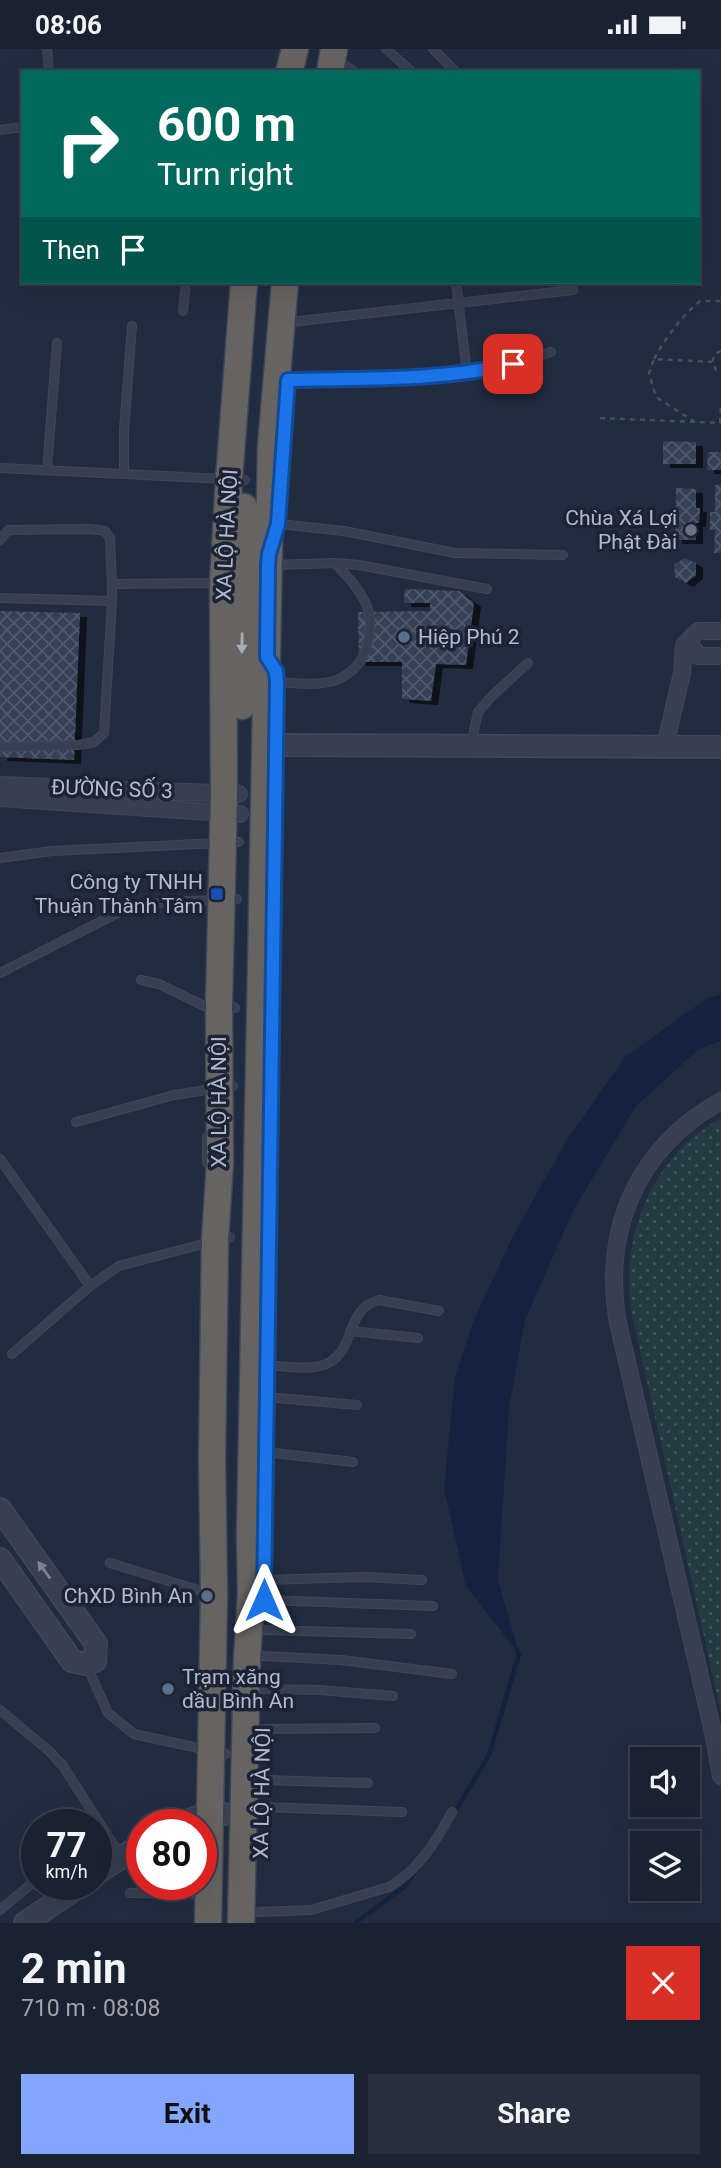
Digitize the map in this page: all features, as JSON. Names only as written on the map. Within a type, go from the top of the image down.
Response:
[{"type":"highway","points":[[278,70],[283,49]]},
{"type":"highway","points":[[290,70],[295,49]]},
{"type":"highway","name":"XA LỘ HÀ NỘI","points":[[244,284],[233,583],[232,804],[223,1238],[244,1594],[259,1652],[263,1689],[262,1807],[253,1919]]},
{"type":"highway","name":"XA LỘ HÀ NỘI","points":[[237,480],[259,284]]},
{"type":"highway","name":"XA LỘ HÀ NỘI","points":[[217,1814],[218,1753],[265,1452],[270,745],[268,560],[271,446],[285,284]]},
{"type":"highway","name":"XA LỘ HÀ NỘI","points":[[268,560],[278,524],[295,284]]},
{"type":"highway","name":"XA LỘ HÀ NỘI","points":[[244,1594],[250,1523],[270,745],[277,683],[276,671],[267,657]]},
{"type":"highway","name":"XA LỘ HÀ NỘI","points":[[253,1919],[259,1652]]},
{"type":"highway","name":"XA LỘ HÀ NỘI","points":[[208,1923],[213,1900]]},
{"type":"highway","name":"XA LỘ HÀ NỘI","points":[[216,1900],[222,1923]]},
{"type":"street","points":[[665,746],[682,673],[684,645],[698,631],[721,631]]},
{"type":"street","points":[[690,641],[698,656],[721,656]]},
{"type":"street","points":[[270,745],[721,747]]},
{"type":"street","name":"ĐƯỜNG SỐ 3","points":[[0,785],[232,804]]},
{"type":"street","name":"ĐƯỜNG SỐ 3","points":[[0,798],[232,804]]},
{"type":"street","points":[[721,1101],[692,1119],[650,1160],[627,1206],[618,1236],[614,1288],[618,1323],[721,1776]]},
{"type":"street","points":[[0,1509],[96,1644],[95,1661],[86,1664],[72,1661],[0,1559]]},
{"type":"street","points":[[112,1863],[126,1854]]},
{"type":"street","points":[[25,1923],[59,1900]]},
{"type":"lane","points":[[47,49],[49,70]]},
{"type":"lane","points":[[386,49],[410,70]]},
{"type":"lane","points":[[433,49],[454,70]]},
{"type":"lane","points":[[326,60],[350,70]]},
{"type":"lane","points":[[0,130],[21,127]]},
{"type":"lane","points":[[183,311],[186,284]]},
{"type":"lane","points":[[456,284],[467,373]]},
{"type":"lane","points":[[291,322],[573,290]]},
{"type":"lane","points":[[124,474],[124,430],[132,326]]},
{"type":"lane","points":[[47,469],[57,342]]},
{"type":"lane","points":[[288,380],[397,379],[467,373],[513,364],[551,352]]},
{"type":"lane","points":[[0,468],[237,480]]},
{"type":"lane","points":[[278,524],[344,531],[455,553],[563,555]]},
{"type":"lane","points":[[0,540],[8,530],[105,531],[110,538],[112,584],[104,733],[94,742],[79,745],[0,747]]},
{"type":"lane","points":[[268,560],[359,565],[487,589]]},
{"type":"lane","points":[[277,683],[322,683],[332,680],[346,675],[365,654],[369,613],[358,589],[335,563]]},
{"type":"lane","points":[[112,584],[233,583]]},
{"type":"lane","points":[[0,598],[112,601]]},
{"type":"lane","points":[[471,744],[478,712],[528,663]]},
{"type":"lane","points":[[0,858],[52,851],[231,843]]},
{"type":"lane","points":[[0,973],[131,906],[230,900]]},
{"type":"lane","points":[[141,980],[159,985],[204,1006],[227,1005]]},
{"type":"lane","points":[[76,1122],[174,1095],[227,1087]]},
{"type":"lane","points":[[207,1137],[207,1162],[226,1163]]},
{"type":"lane","points":[[0,1159],[90,1286]]},
{"type":"lane","points":[[12,1354],[41,1332],[90,1286],[119,1266],[223,1238]]},
{"type":"lane","points":[[267,1365],[318,1367],[332,1361],[343,1352],[363,1307],[370,1302],[379,1300],[439,1311]]},
{"type":"lane","points":[[351,1331],[418,1338]]},
{"type":"lane","points":[[266,1397],[357,1405]]},
{"type":"lane","points":[[265,1452],[353,1462]]},
{"type":"lane","points":[[110,1563],[244,1594],[433,1606]]},
{"type":"lane","points":[[244,1594],[352,1577],[422,1580]]},
{"type":"lane","points":[[259,1652],[411,1634]]},
{"type":"lane","points":[[259,1652],[452,1674]]},
{"type":"lane","points":[[86,1664],[108,1713],[134,1734],[218,1753]]},
{"type":"lane","points":[[263,1689],[393,1696]]},
{"type":"lane","points":[[0,1710],[50,1751],[63,1766],[87,1809]]},
{"type":"lane","points":[[263,1728],[375,1728]]},
{"type":"lane","points":[[262,1780],[368,1783]]},
{"type":"lane","points":[[262,1807],[402,1812]]},
{"type":"lane","points":[[253,1919],[311,1910],[389,1887],[413,1870],[443,1830],[452,1812]]},
{"type":"lane","points":[[112,1846],[121,1857]]},
{"type":"lane","points":[[0,1910],[21,1892]]},
{"type":"path","points":[[695,422],[656,397],[649,373],[667,336],[681,318],[700,301],[721,301]]},
{"type":"path","points":[[721,351],[715,354],[712,362],[716,370],[721,372]]},
{"type":"path","points":[[654,359],[712,362]]},
{"type":"path","points":[[600,418],[720,423],[721,407]]},
{"type":"green space","points":[[721,1118],[721,1712],[632,1314],[629,1285],[636,1228],[645,1202],[676,1155],[697,1135]]},
{"type":"water","points":[[721,994],[721,1041],[699,1049],[636,1106],[574,1209],[525,1320],[509,1408],[498,1580],[519,1654],[466,1586],[444,1489],[455,1376],[473,1322],[512,1238],[565,1143],[625,1057],[706,999]]},
{"type":"building","points":[[663,441],[696,442],[696,464],[663,464]]},
{"type":"building","points":[[708,452],[721,452],[721,470],[707,470]]},
{"type":"building","points":[[715,485],[721,485],[721,553],[714,553],[715,530],[710,530],[710,512],[715,512]]},
{"type":"building","points":[[676,488],[696,489],[696,508],[700,508],[699,523],[696,523],[696,540],[675,540]]},
{"type":"building","points":[[684,558],[696,563],[696,575],[686,583],[675,577],[674,565]]},
{"type":"building","name":"Hiệp Phú 2","points":[[405,589],[459,591],[474,603],[466,665],[436,664],[431,701],[402,699],[402,662],[359,662],[358,612],[430,611],[430,603],[404,603]]},
{"type":"building","points":[[0,611],[80,613],[74,760],[0,757]]},
{"type":"waterway","points":[[453,1815],[489,1755],[519,1654],[517,1650]]},
{"type":"waterway","points":[[355,1923],[404,1887],[417,1869]]},
{"type":"place","name":"Chùa Xá Lợi Phật Đài","points":[[691,530]]},
{"type":"place","name":"Hiệp Phú 2","points":[[404,637]]},
{"type":"place","name":"Công ty TNHH Thuận Thành Tâm","points":[[217,894]]},
{"type":"place","name":"ChXD Bình An","points":[[207,1596]]},
{"type":"place","name":"Trạm xăng dầu Bình An","points":[[168,1689]]},
{"type":"route","points":[[264,1600],[277,683],[276,671],[267,657],[268,566],[278,524],[288,380],[397,379],[467,373],[513,364]]}]
